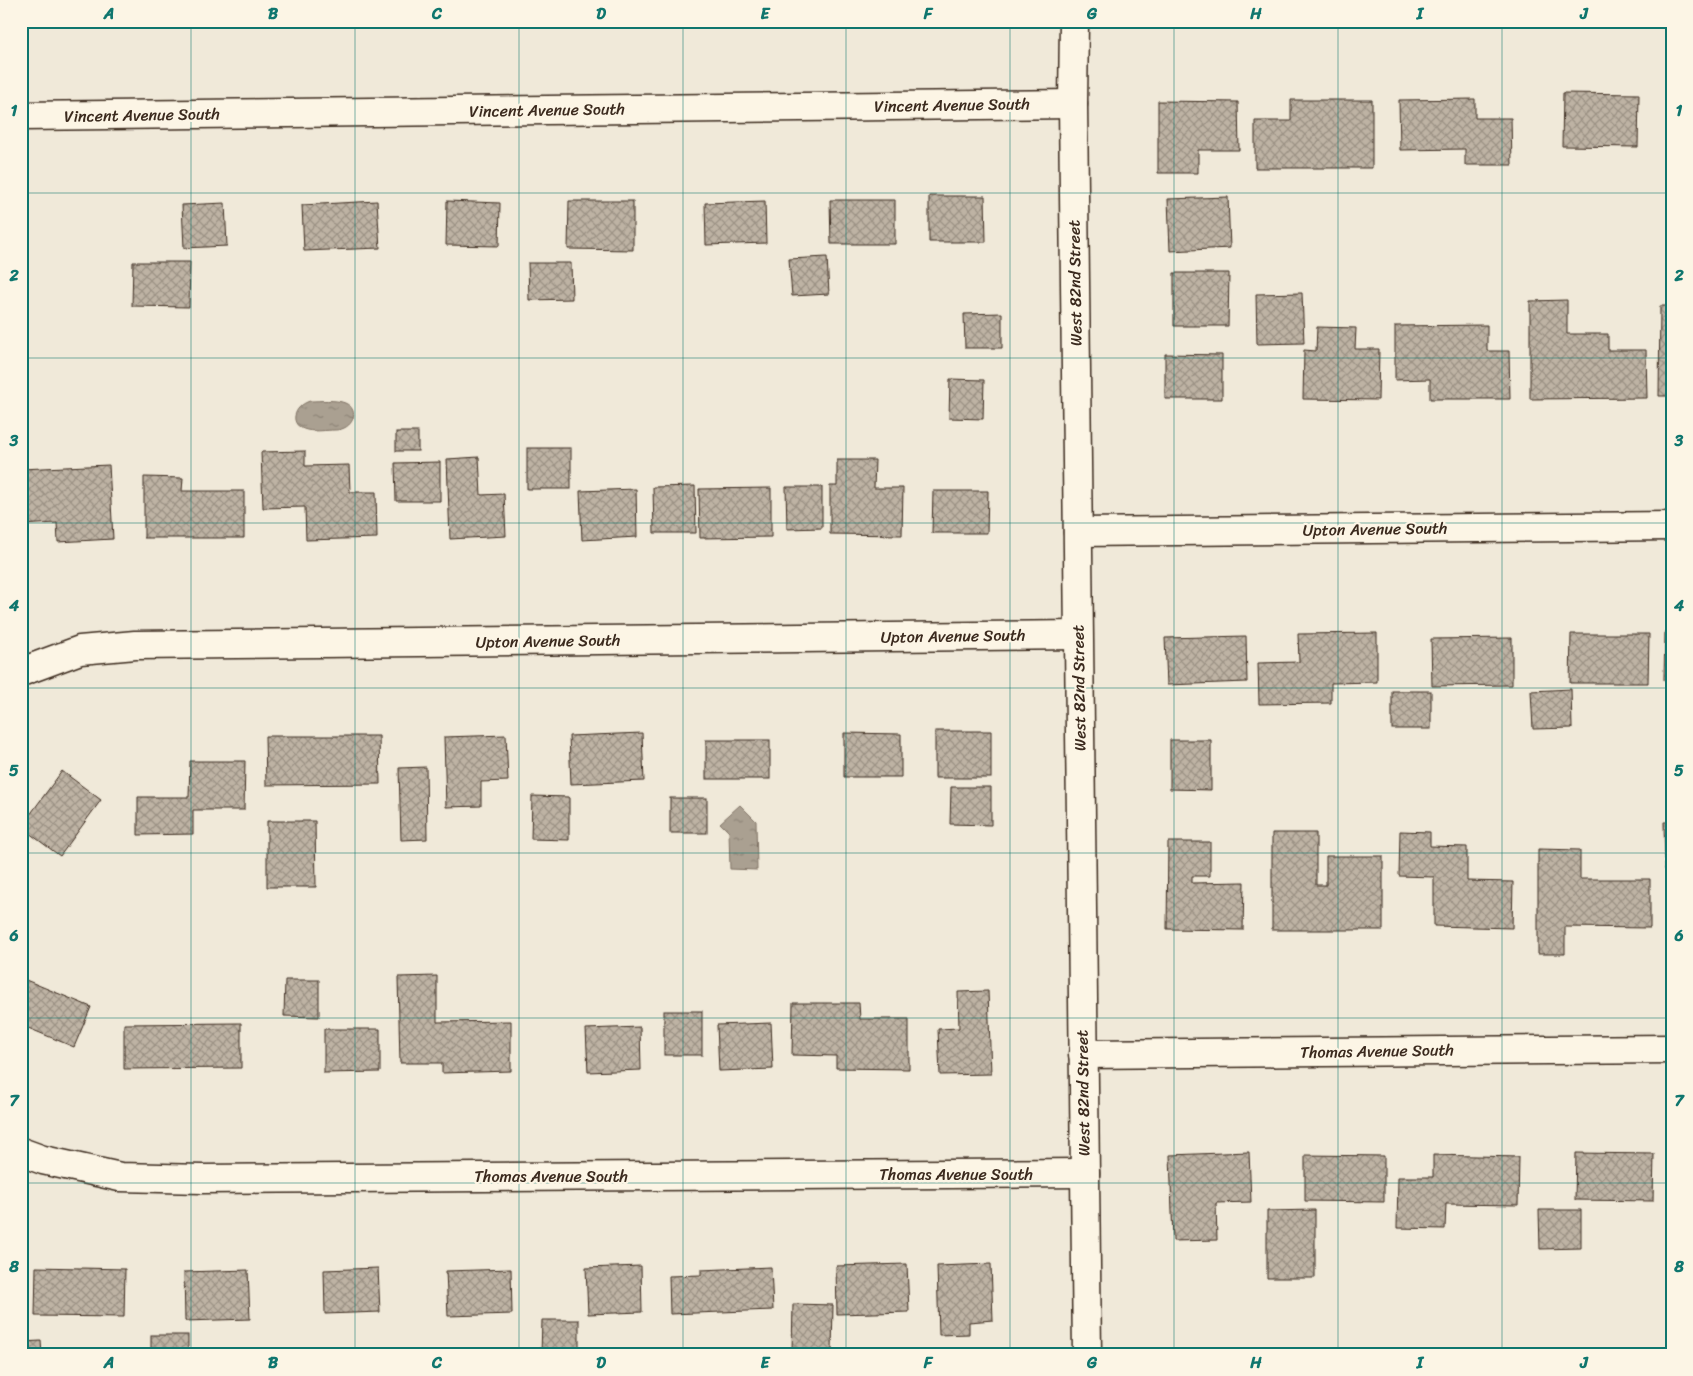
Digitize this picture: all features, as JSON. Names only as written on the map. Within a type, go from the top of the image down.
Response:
[{"type":"street","name":"West 82nd Street","points":[[1074,21],[1073,104],[1078,635],[1087,1355]]},
{"type":"street","name":"Vincent Avenue South","points":[[21,116],[1073,104]]},
{"type":"street","name":"Upton Avenue South","points":[[1078,532],[1672,526]]},
{"type":"street","name":"Upton Avenue South","points":[[21,672],[80,650],[135,645],[1078,635]]},
{"type":"street","name":"Thomas Avenue South","points":[[1083,1054],[1672,1049]]},
{"type":"street","name":"Thomas Avenue South","points":[[21,1152],[43,1160],[120,1177],[202,1179],[1085,1173]]},
{"type":"water","points":[[310,401],[345,403],[353,410],[353,419],[346,427],[341,429],[314,431],[301,428],[295,420],[295,416],[300,407]]},
{"type":"water","points":[[740,805],[756,821],[757,870],[730,869],[729,832],[720,823]]},
{"type":"building","points":[[1563,93],[1639,94],[1638,147],[1562,146]]},
{"type":"building","points":[[1475,99],[1475,118],[1511,118],[1512,165],[1465,165],[1465,149],[1400,150],[1399,100]]},
{"type":"building","points":[[1291,100],[1372,100],[1372,168],[1255,168],[1255,121],[1291,121]]},
{"type":"building","points":[[1158,101],[1238,102],[1239,150],[1198,150],[1198,173],[1158,173]]},
{"type":"building","points":[[929,196],[985,196],[986,242],[929,242]]},
{"type":"building","points":[[1228,197],[1230,248],[1170,251],[1168,199]]},
{"type":"building","points":[[830,200],[895,200],[895,244],[831,244]]},
{"type":"building","points":[[377,201],[380,248],[304,251],[302,205]]},
{"type":"building","points":[[447,201],[500,203],[499,246],[446,245]]},
{"type":"building","points":[[569,201],[633,201],[633,250],[568,249]]},
{"type":"building","points":[[765,201],[766,243],[706,245],[705,203]]},
{"type":"building","points":[[225,203],[227,246],[184,248],[182,205]]},
{"type":"building","points":[[827,257],[829,294],[792,296],[789,259]]},
{"type":"building","points":[[133,262],[190,262],[189,307],[132,306]]},
{"type":"building","points":[[528,263],[571,263],[572,299],[529,300]]},
{"type":"building","points":[[1174,273],[1229,273],[1228,326],[1174,326]]},
{"type":"building","points":[[1302,293],[1304,343],[1257,344],[1256,294]]},
{"type":"building","points":[[1567,300],[1567,334],[1608,334],[1608,350],[1646,350],[1647,398],[1530,399],[1530,301]]},
{"type":"building","points":[[1660,306],[1672,306],[1672,396],[1659,396]]},
{"type":"building","points":[[1002,313],[1002,348],[965,348],[964,314]]},
{"type":"building","points":[[1487,325],[1487,351],[1509,351],[1510,399],[1430,399],[1430,379],[1395,380],[1395,326]]},
{"type":"building","points":[[1317,327],[1356,328],[1355,349],[1379,349],[1378,400],[1303,399],[1304,350],[1316,351]]},
{"type":"building","points":[[1165,354],[1222,355],[1222,399],[1165,399]]},
{"type":"building","points":[[950,379],[984,380],[983,419],[949,418]]},
{"type":"building","points":[[396,432],[418,432],[418,451],[396,451]]},
{"type":"building","points":[[527,448],[571,448],[571,489],[527,489]]},
{"type":"building","points":[[305,451],[305,466],[349,465],[350,492],[376,492],[377,538],[306,540],[305,507],[263,508],[261,452]]},
{"type":"building","points":[[479,457],[481,495],[504,494],[506,536],[450,539],[447,459]]},
{"type":"building","points":[[837,460],[875,460],[874,488],[903,488],[902,535],[830,534],[830,486],[837,486]]},
{"type":"building","points":[[440,462],[440,501],[396,501],[395,463]]},
{"type":"building","points":[[109,465],[113,539],[58,542],[57,523],[21,525],[21,469]]},
{"type":"building","points":[[144,477],[183,478],[182,491],[244,491],[244,538],[144,538]]},
{"type":"building","points":[[695,486],[696,533],[654,533],[653,487]]},
{"type":"building","points":[[786,487],[822,487],[822,528],[787,529]]},
{"type":"building","points":[[771,488],[771,537],[700,538],[699,489]]},
{"type":"building","points":[[636,489],[637,537],[582,540],[580,491]]},
{"type":"building","points":[[933,491],[988,491],[987,533],[932,533]]},
{"type":"building","points":[[1665,632],[1672,632],[1672,680],[1664,680]]},
{"type":"building","points":[[1377,633],[1377,682],[1331,683],[1331,703],[1259,704],[1258,663],[1299,662],[1298,634]]},
{"type":"building","points":[[1571,634],[1649,634],[1648,683],[1570,683]]},
{"type":"building","points":[[1246,636],[1247,682],[1167,685],[1165,638]]},
{"type":"building","points":[[1512,638],[1512,685],[1432,686],[1431,639]]},
{"type":"building","points":[[1571,689],[1572,728],[1533,729],[1531,691]]},
{"type":"building","points":[[1392,691],[1431,691],[1431,729],[1392,729]]},
{"type":"building","points":[[935,731],[991,731],[991,778],[935,778]]},
{"type":"building","points":[[642,733],[644,781],[571,784],[569,736]]},
{"type":"building","points":[[844,733],[901,734],[901,777],[844,777]]},
{"type":"building","points":[[506,735],[508,781],[481,782],[481,806],[446,807],[444,737]]},
{"type":"building","points":[[265,736],[379,736],[380,784],[266,785]]},
{"type":"building","points":[[706,740],[770,740],[770,779],[706,779]]},
{"type":"building","points":[[1170,740],[1211,740],[1211,790],[1170,789]]},
{"type":"building","points":[[190,761],[245,761],[244,810],[193,810],[193,834],[138,835],[138,797],[189,797]]},
{"type":"building","points":[[426,767],[427,839],[401,840],[399,768]]},
{"type":"building","points":[[62,771],[101,800],[60,856],[21,827]]},
{"type":"building","points":[[951,787],[991,787],[991,825],[950,824]]},
{"type":"building","points":[[532,796],[569,797],[569,840],[531,839]]},
{"type":"building","points":[[670,798],[707,798],[707,833],[670,833]]},
{"type":"building","points":[[267,821],[315,821],[316,887],[267,887]]},
{"type":"building","points":[[1664,822],[1672,822],[1672,870],[1665,870]]},
{"type":"building","points":[[1400,831],[1430,832],[1430,846],[1467,847],[1467,881],[1513,882],[1512,928],[1434,926],[1434,877],[1399,876]]},
{"type":"building","points":[[1272,833],[1316,833],[1316,885],[1326,885],[1326,856],[1383,856],[1383,930],[1272,930]]},
{"type":"building","points":[[1168,842],[1210,842],[1210,876],[1192,876],[1192,883],[1244,882],[1243,930],[1167,929]]},
{"type":"building","points":[[1538,849],[1580,850],[1580,879],[1650,879],[1650,928],[1565,927],[1565,954],[1538,954]]},
{"type":"building","points":[[437,976],[437,1022],[511,1021],[511,1071],[442,1073],[442,1063],[400,1063],[398,977]]},
{"type":"building","points":[[21,978],[91,1007],[74,1047],[21,1025]]},
{"type":"building","points":[[285,980],[319,980],[319,1017],[284,1016]]},
{"type":"building","points":[[988,991],[991,1074],[940,1075],[938,1029],[959,1028],[958,992]]},
{"type":"building","points":[[793,1003],[859,1003],[860,1019],[909,1019],[909,1069],[836,1068],[836,1056],[792,1055]]},
{"type":"building","points":[[664,1011],[702,1011],[702,1055],[664,1055]]},
{"type":"building","points":[[241,1023],[241,1068],[124,1069],[124,1024]]},
{"type":"building","points":[[771,1023],[773,1069],[719,1071],[717,1025]]},
{"type":"building","points":[[640,1027],[641,1070],[588,1072],[586,1029]]},
{"type":"building","points":[[324,1029],[380,1029],[380,1072],[324,1073]]},
{"type":"building","points":[[1249,1152],[1251,1202],[1216,1203],[1217,1240],[1173,1241],[1170,1155]]},
{"type":"building","points":[[1576,1153],[1654,1154],[1653,1201],[1575,1200]]},
{"type":"building","points":[[1305,1155],[1384,1156],[1384,1202],[1305,1201]]},
{"type":"building","points":[[1433,1155],[1519,1157],[1518,1205],[1446,1204],[1445,1229],[1397,1228],[1398,1177],[1433,1177]]},
{"type":"building","points":[[1315,1210],[1315,1278],[1267,1278],[1267,1211]]},
{"type":"building","points":[[1539,1210],[1581,1210],[1581,1248],[1540,1249]]},
{"type":"building","points":[[907,1264],[909,1312],[837,1314],[836,1266]]},
{"type":"building","points":[[991,1264],[993,1320],[969,1322],[969,1334],[939,1335],[937,1266]]},
{"type":"building","points":[[641,1266],[642,1312],[588,1314],[586,1268]]},
{"type":"building","points":[[36,1267],[125,1269],[124,1317],[35,1316]]},
{"type":"building","points":[[771,1267],[773,1310],[670,1314],[669,1276],[701,1275],[701,1270]]},
{"type":"building","points":[[378,1268],[380,1312],[325,1314],[324,1270]]},
{"type":"building","points":[[511,1269],[512,1314],[448,1316],[446,1271]]},
{"type":"building","points":[[248,1270],[250,1319],[185,1321],[184,1272]]},
{"type":"building","points":[[793,1304],[833,1305],[832,1351],[792,1350]]},
{"type":"building","points":[[542,1320],[579,1320],[579,1355],[541,1355]]},
{"type":"building","points":[[151,1335],[188,1335],[188,1355],[151,1355]]},
{"type":"building","points":[[41,1341],[42,1355],[21,1355],[21,1342]]}]
